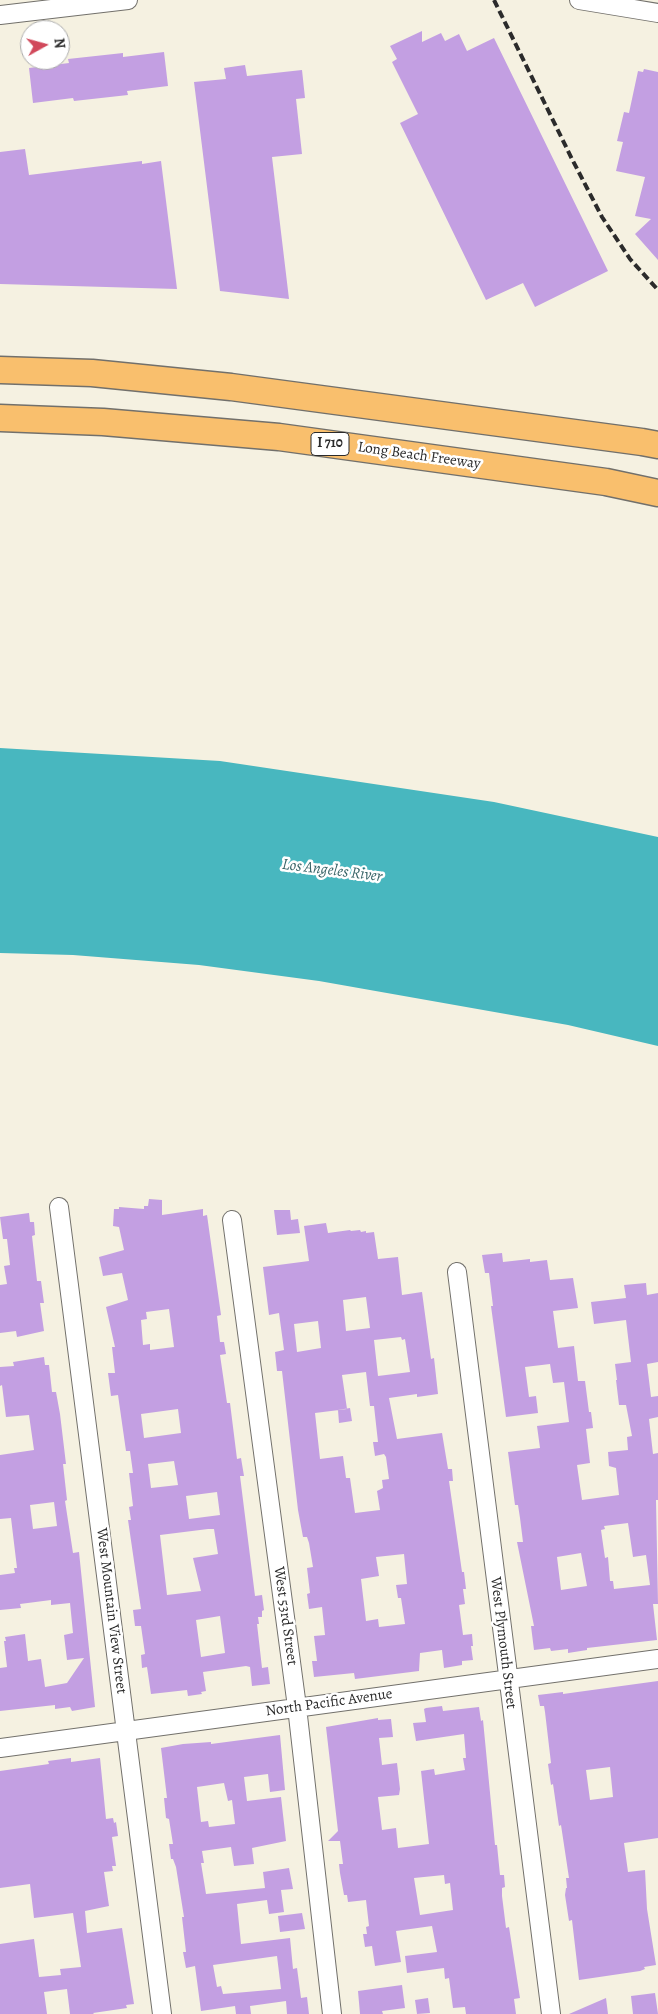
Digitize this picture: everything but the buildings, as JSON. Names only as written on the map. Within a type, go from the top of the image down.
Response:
[{"type":"highway","points":[[0,370],[92,373],[231,388],[658,445]]},
{"type":"highway","name":"Long Beach Freeway","points":[[0,418],[103,422],[279,437],[606,482],[658,493]]},
{"type":"street","points":[[0,14],[128,0]]},
{"type":"street","points":[[579,0],[658,12]]},
{"type":"street","name":"West Mountain View Street","points":[[59,1207],[162,2014]]},
{"type":"street","name":"West 53rd Street","points":[[232,1220],[297,1707],[332,2014]]},
{"type":"street","name":"West Plymouth Street","points":[[457,1272],[551,2014]]},
{"type":"street","name":"North Pacific Avenue","points":[[0,1748],[658,1659]]},
{"type":"water","name":"Los Angeles River","points":[[0,748],[220,761],[494,802],[658,837],[658,1046],[568,1025],[319,981],[199,965],[73,955],[0,953]]},
{"type":"railway","points":[[494,0],[602,217],[630,259],[658,290]]}]
